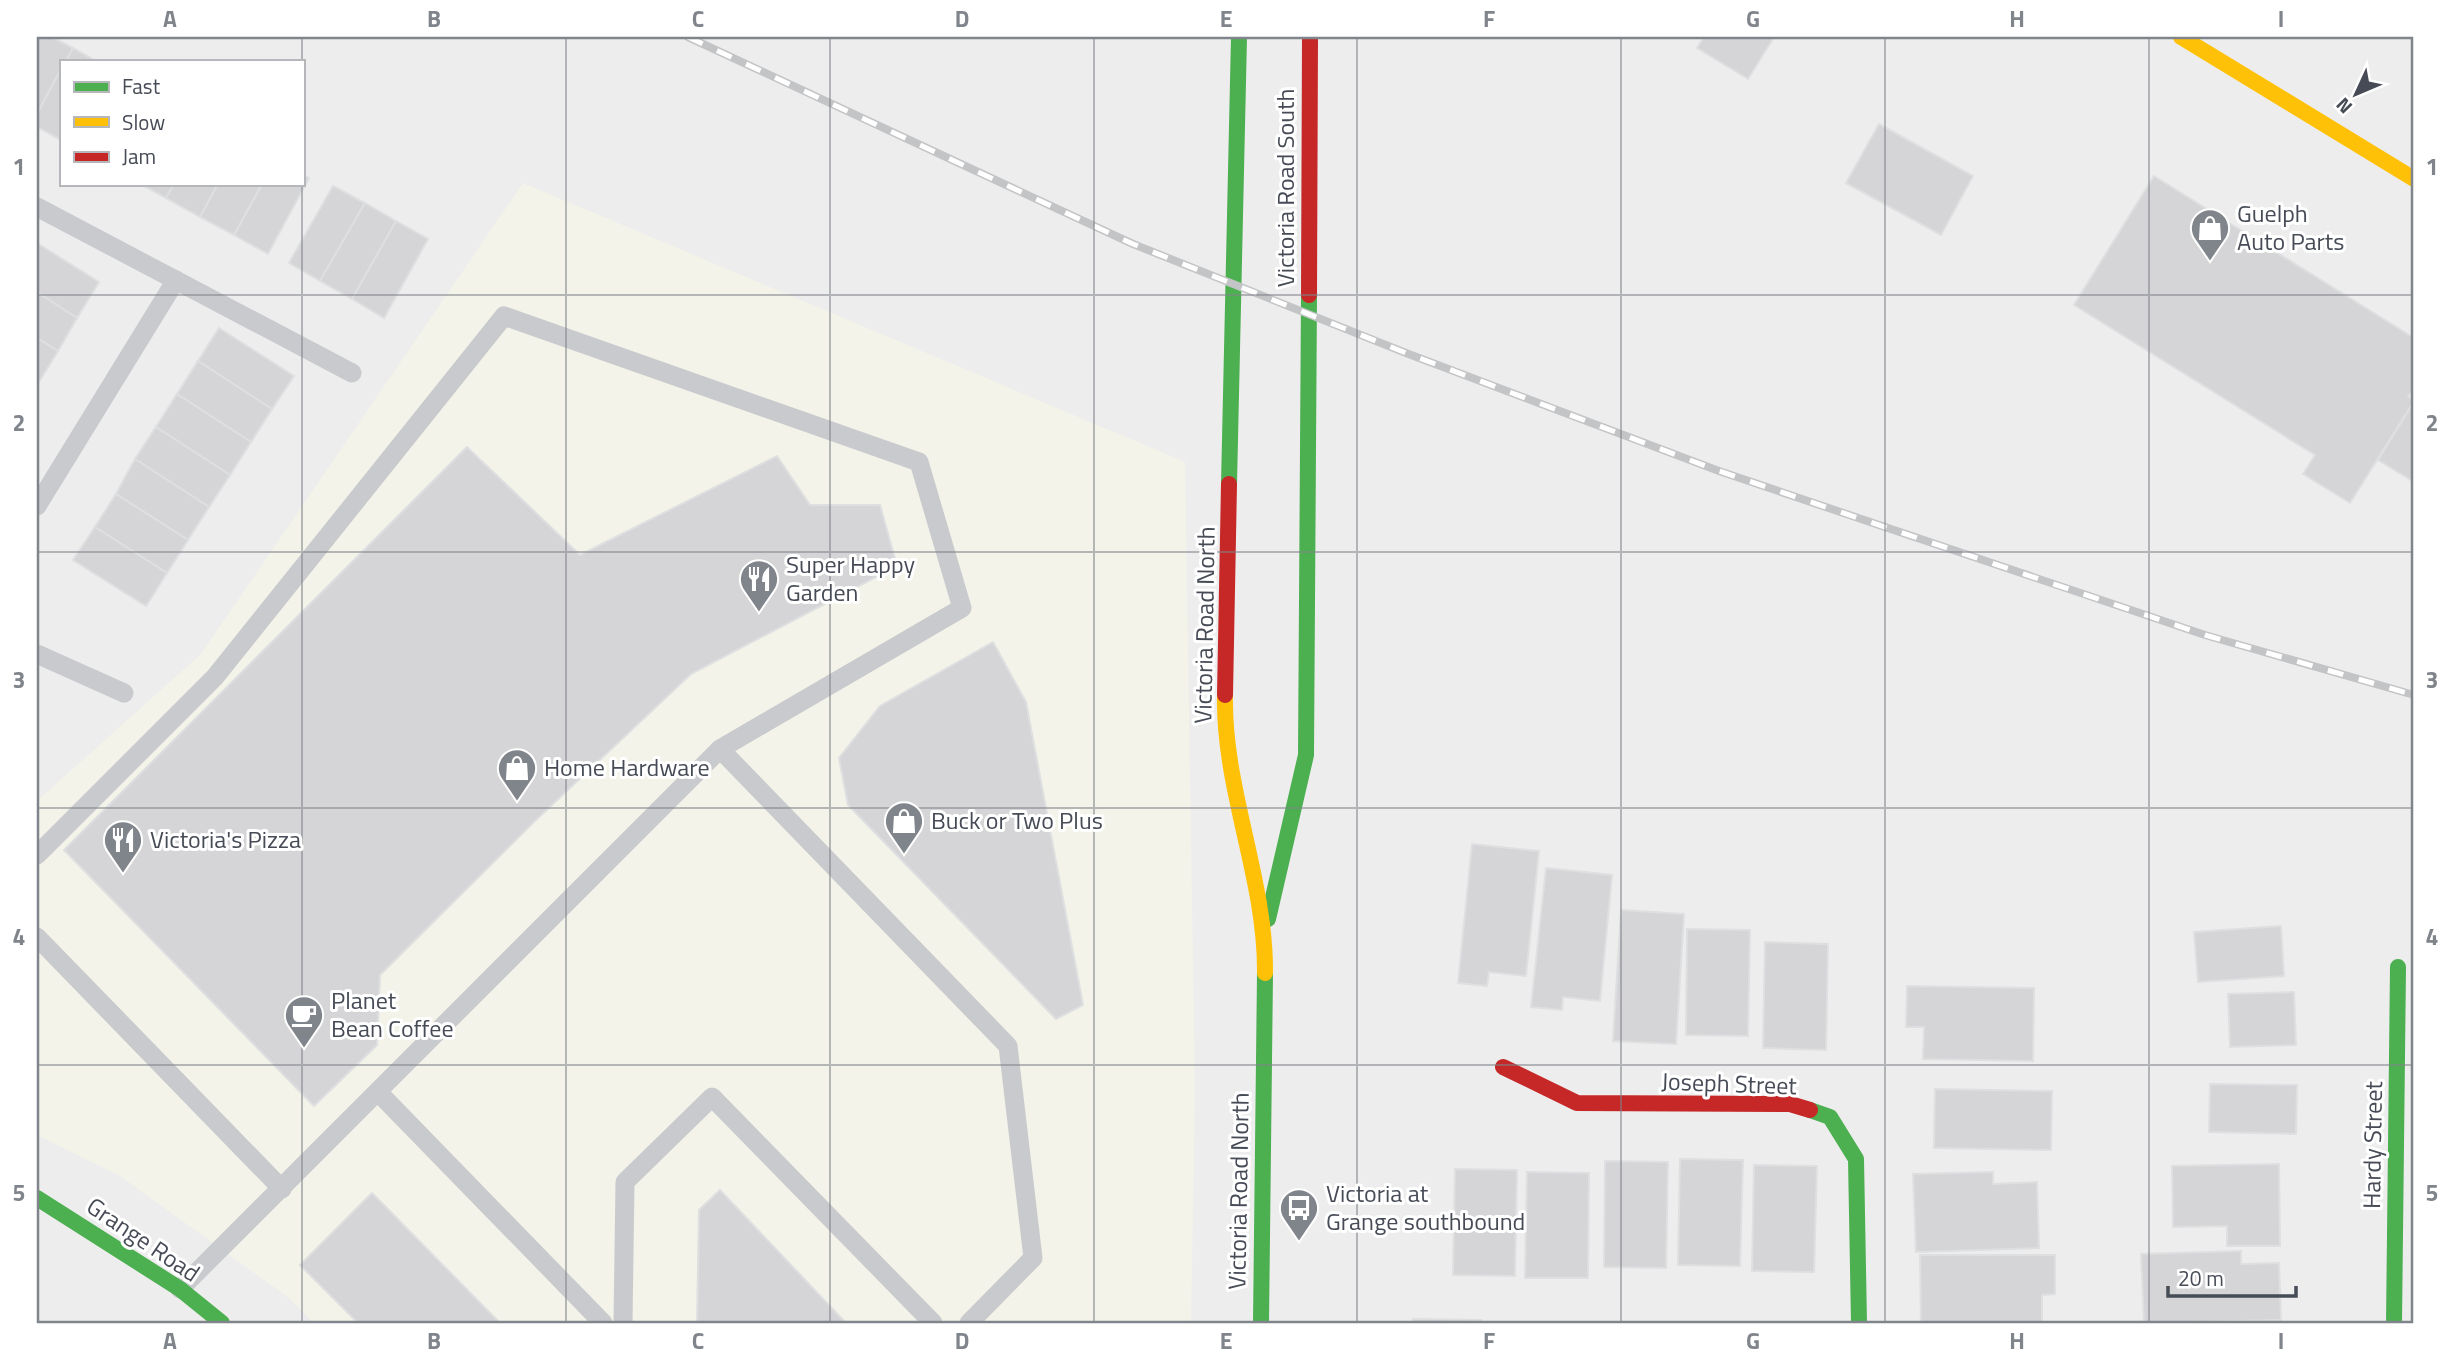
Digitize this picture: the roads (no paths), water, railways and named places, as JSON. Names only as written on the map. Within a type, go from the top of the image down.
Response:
[{"type":"main road","name":"Victoria Road South","points":[[1236,313],[1239,37]]},
{"type":"main road","name":"Victoria Road South","points":[[1307,340],[1310,37]]},
{"type":"main road","points":[[2181,37],[2414,179]]},
{"type":"main road","name":"Victoria Road North","points":[[1236,313],[1224,733],[1265,933],[1261,1323]]},
{"type":"main road","name":"Victoria Road North","points":[[1265,933],[1306,755],[1307,340]]},
{"type":"main road","name":"Hardy Street","points":[[2394,1323],[2398,967]]},
{"type":"main road","name":"Joseph Street","points":[[1503,1067],[1577,1103],[1790,1104],[1830,1117],[1856,1160],[1859,1323]]},
{"type":"main road","name":"Grange Road","points":[[37,1198],[180,1289],[222,1323]]},
{"type":"lane","points":[[37,206],[352,373]]},
{"type":"lane","points":[[37,506],[176,280]]},
{"type":"lane","points":[[37,855],[215,677],[504,316],[919,462],[962,608],[720,749],[379,1093],[180,1289]]},
{"type":"lane","points":[[37,654],[124,693]]},
{"type":"lane","points":[[720,749],[1008,1046],[1033,1258],[969,1323]]},
{"type":"lane","points":[[37,937],[282,1189]]},
{"type":"lane","points":[[379,1093],[603,1323]]},
{"type":"lane","points":[[623,1323],[625,1182],[712,1097],[933,1323]]},
{"type":"railway","points":[[688,37],[1133,244],[1406,353],[1719,471],[2205,635],[2414,695]]},
{"type":"place","name":"Guelph Auto Parts","points":[[2210,262]]},
{"type":"place","name":"Super Happy Garden","points":[[759,613]]},
{"type":"place","name":"Home Hardware","points":[[517,802]]},
{"type":"place","name":"Buck or Two Plus","points":[[904,855]]},
{"type":"place","name":"Victoria's Pizza","points":[[123,874]]},
{"type":"place","name":"Planet Bean Coffee","points":[[304,1049]]},
{"type":"place","name":"Victoria at Grange southbound","points":[[1299,1242]]}]
